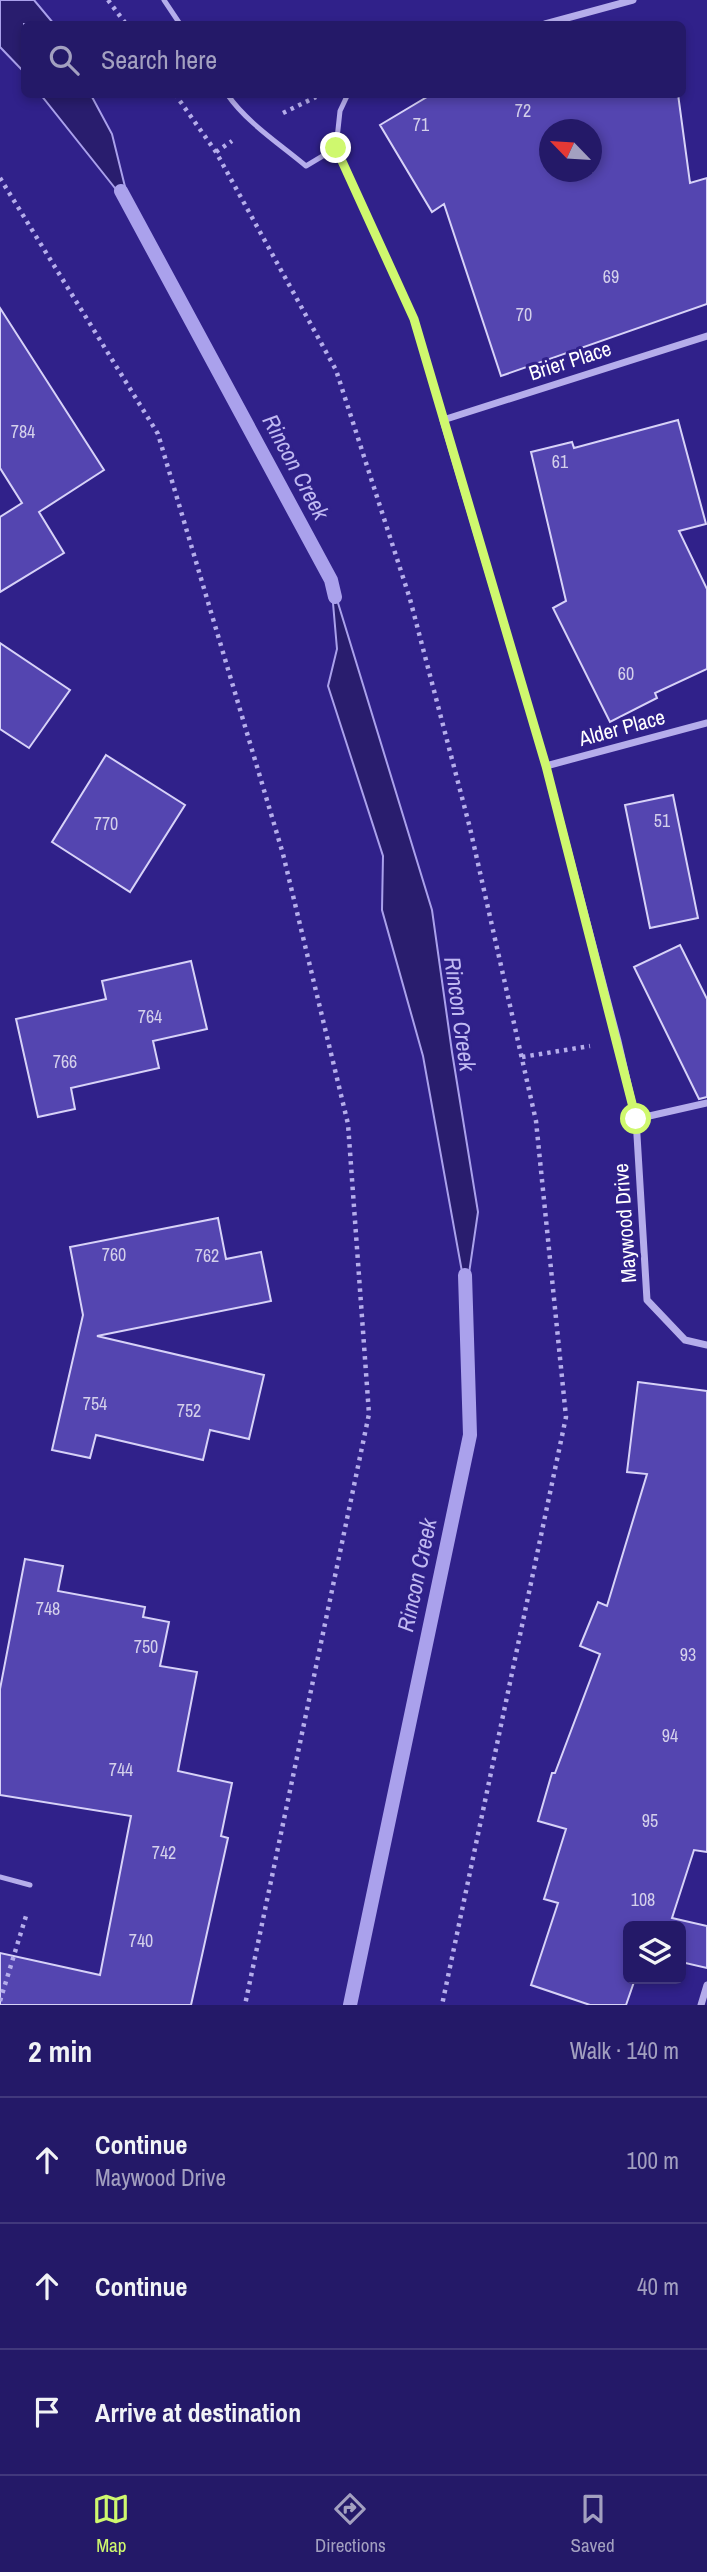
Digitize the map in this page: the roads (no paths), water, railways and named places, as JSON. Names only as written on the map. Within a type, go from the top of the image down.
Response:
[{"type":"street","points":[[556,21],[633,0]]},
{"type":"street","name":"Brier Place","points":[[443,420],[707,336]]},
{"type":"street","name":"Maywood Drive","points":[[443,420],[546,766],[618,1041],[636,1119],[647,1300],[685,1340],[707,1345]]},
{"type":"street","name":"Alder Place","points":[[546,766],[707,723]]},
{"type":"street","points":[[636,1119],[707,1103]]},
{"type":"street","points":[[701,2005],[707,1985]]},
{"type":"lane","points":[[163,0],[178,21]]},
{"type":"lane","points":[[230,98],[242,112],[306,166],[336,148]]},
{"type":"lane","points":[[346,98],[340,111],[336,148],[414,319],[443,420]]},
{"type":"lane","points":[[0,1877],[30,1885]]},
{"type":"waterway","name":"Rincon Creek","points":[[121,191],[331,580],[335,597]]},
{"type":"waterway","name":"Rincon Creek","points":[[350,2005],[470,1435],[465,1275]]}]
